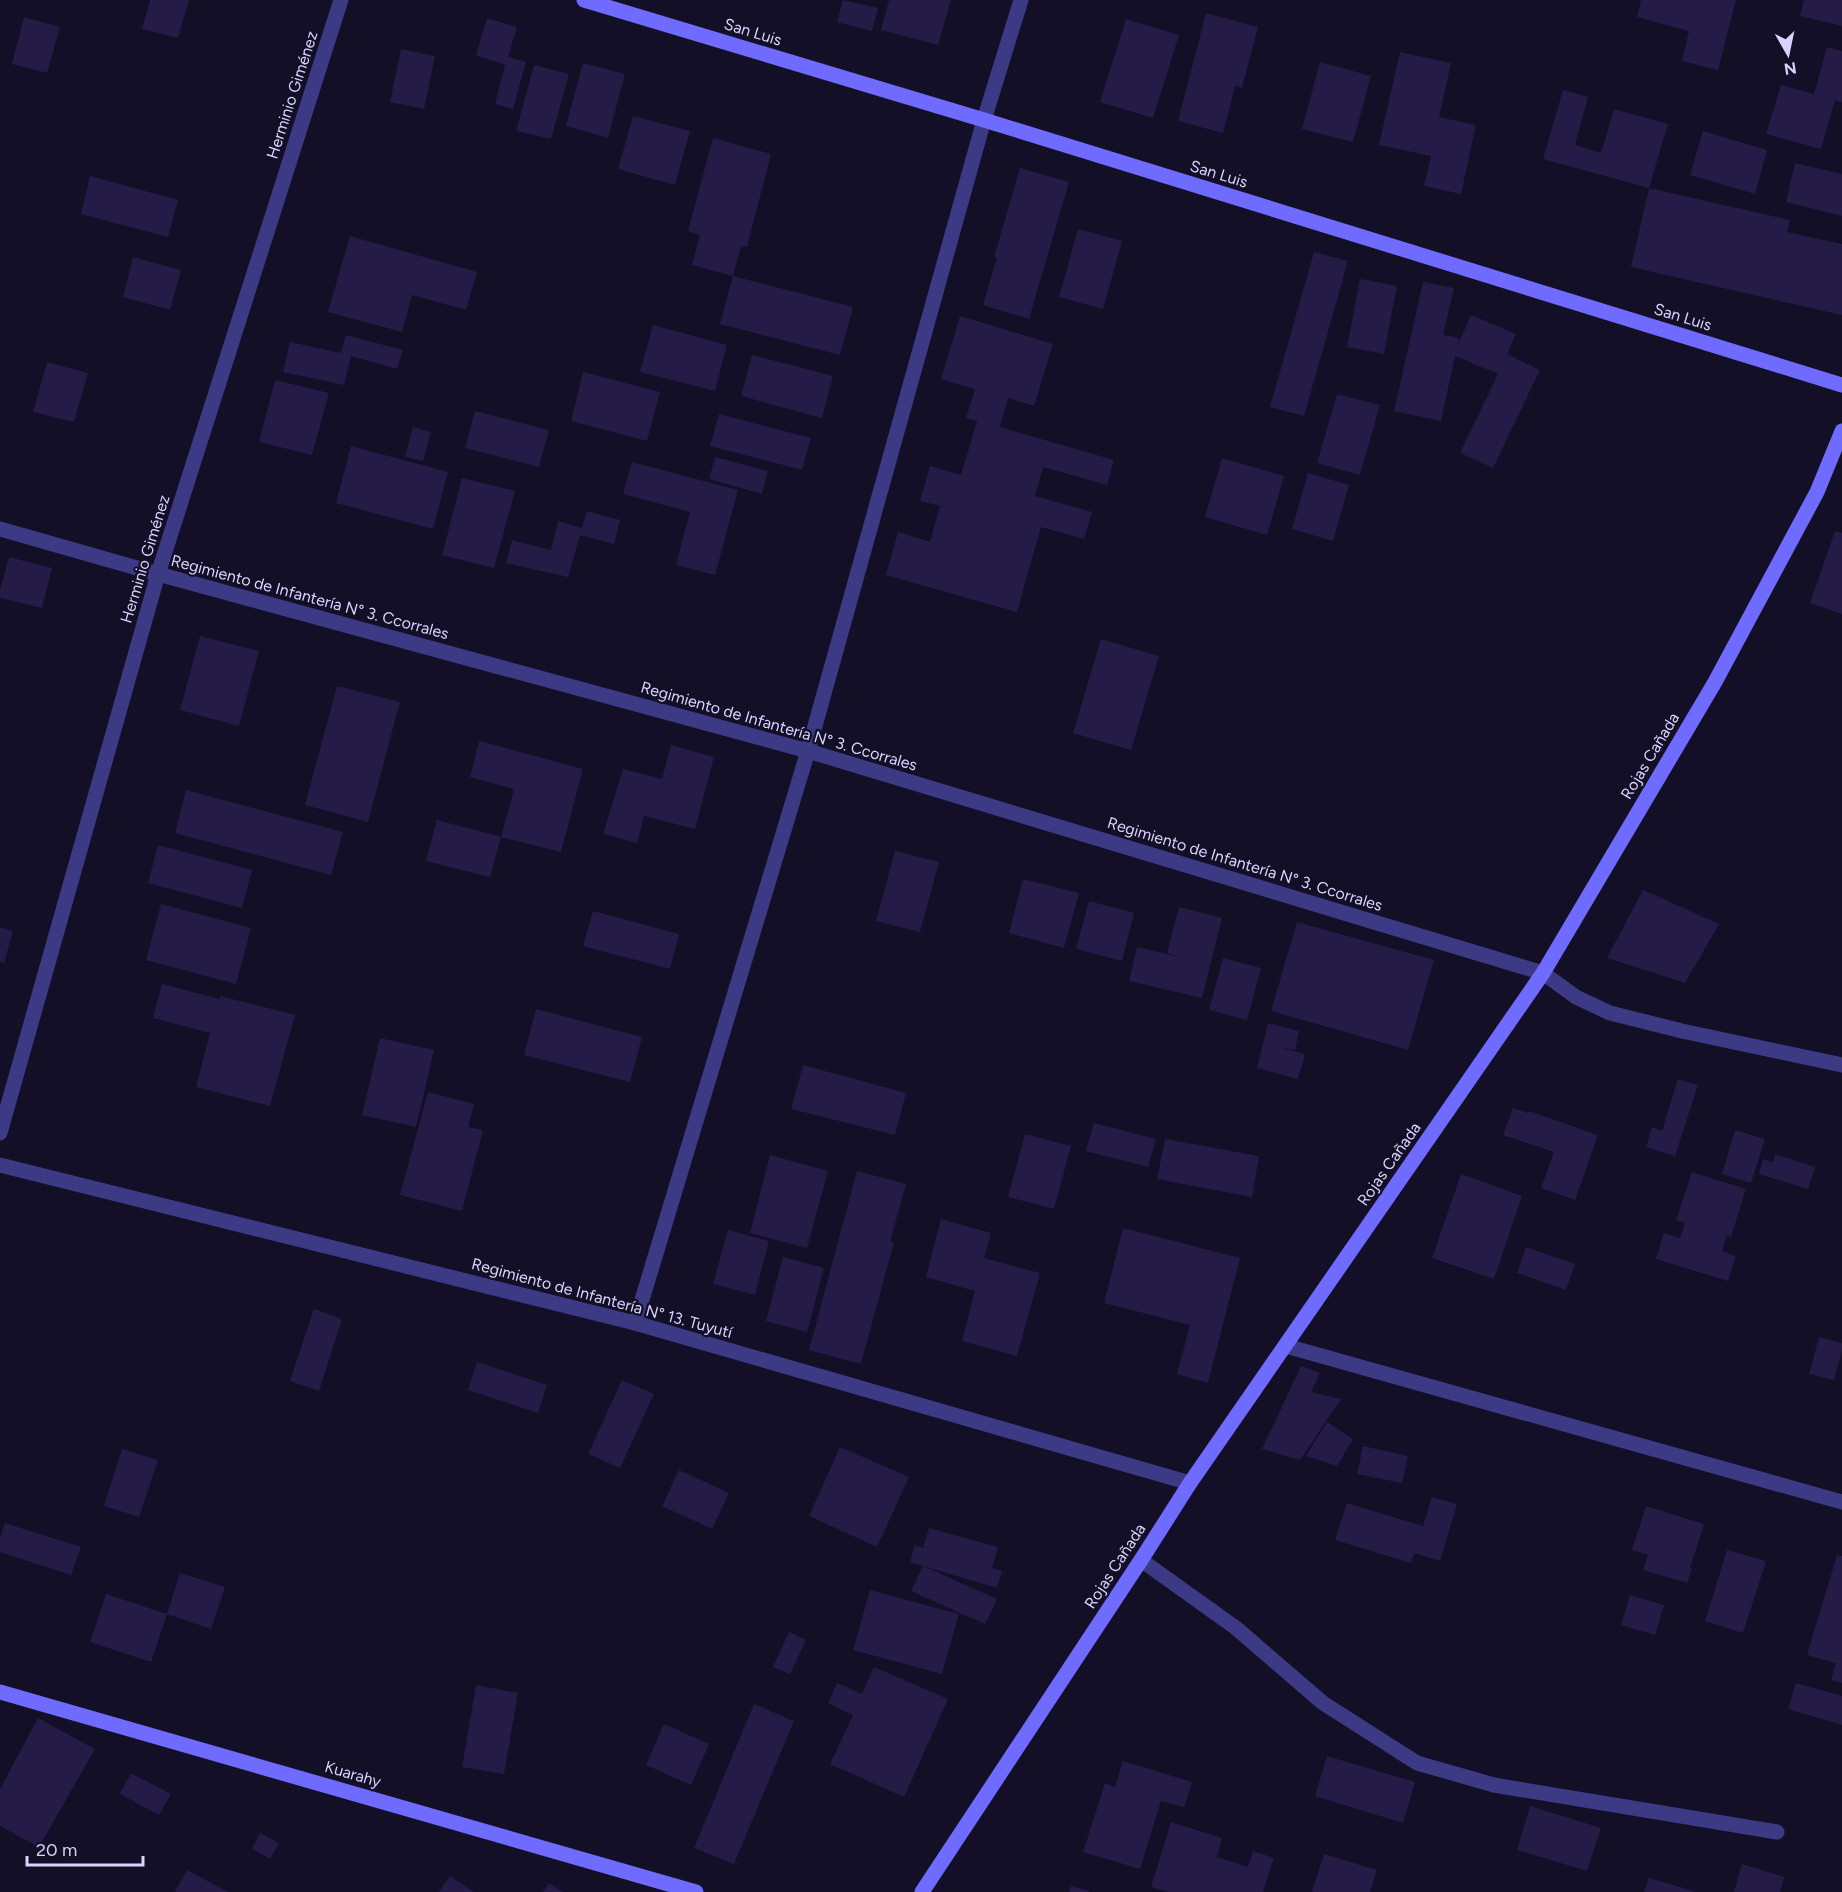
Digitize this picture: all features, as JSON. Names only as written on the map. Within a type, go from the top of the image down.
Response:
[{"type":"street","name":"Herminio Giménez","points":[[0,1133],[158,574],[341,0]]},
{"type":"street","name":"San Luis","points":[[584,0],[984,120],[1842,385]]},
{"type":"street","points":[[635,1323],[808,751],[984,120],[1021,0]]},
{"type":"street","name":"Rojas Cañada","points":[[922,1892],[1190,1483],[1543,973],[1715,682],[1817,492],[1842,430]]},
{"type":"street","name":"Regimiento de Infantería N° 3. Ccorrales","points":[[0,529],[808,751],[1543,973],[1576,997],[1610,1013],[1682,1031],[1842,1065]]},
{"type":"street","name":"Regimiento de Infantería N° 13. Tuyutí","points":[[0,1165],[635,1323],[1190,1483]]},
{"type":"street","points":[[1286,1346],[1842,1502]]},
{"type":"street","points":[[1141,1560],[1236,1628],[1323,1703],[1417,1763],[1494,1785],[1777,1832]]},
{"type":"street","name":"Kuarahy","points":[[0,1692],[696,1892]]},
{"type":"building","points":[[150,0],[189,0],[178,38],[142,29]]},
{"type":"building","points":[[843,0],[878,8],[872,31],[837,22]]},
{"type":"building","points":[[889,0],[951,0],[938,45],[881,30]]},
{"type":"building","points":[[1641,0],[1736,0],[1718,70],[1682,61],[1689,31],[1637,17]]},
{"type":"building","points":[[1804,0],[1842,0],[1842,26],[1800,16]]},
{"type":"building","points":[[1206,13],[1258,27],[1242,88],[1235,86],[1223,133],[1178,121]]},
{"type":"building","points":[[24,17],[60,27],[47,73],[12,64]]},
{"type":"building","points":[[487,18],[517,27],[508,57],[526,62],[513,109],[495,104],[505,65],[476,55]]},
{"type":"building","points":[[1126,19],[1179,35],[1153,118],[1100,102]]},
{"type":"building","points":[[1827,47],[1842,51],[1842,102],[1835,100],[1821,149],[1766,134],[1781,85],[1814,94]]},
{"type":"building","points":[[401,49],[435,56],[424,109],[390,102]]},
{"type":"building","points":[[1400,52],[1451,63],[1439,117],[1476,125],[1461,194],[1424,186],[1431,156],[1379,145]]},
{"type":"building","points":[[1320,62],[1371,76],[1353,142],[1302,129]]},
{"type":"building","points":[[583,63],[625,74],[608,138],[566,126]]},
{"type":"building","points":[[534,65],[569,74],[551,139],[516,131]]},
{"type":"building","points":[[1563,90],[1588,97],[1575,145],[1601,153],[1614,109],[1668,124],[1649,188],[1543,159]]},
{"type":"building","points":[[633,116],[690,131],[675,185],[618,169]]},
{"type":"building","points":[[1703,131],[1767,150],[1755,194],[1690,175]]},
{"type":"building","points":[[713,138],[771,154],[747,247],[741,246],[733,276],[692,265],[700,235],[688,231]]},
{"type":"building","points":[[1795,163],[1842,174],[1842,216],[1786,202]]},
{"type":"building","points":[[1020,168],[1069,182],[1029,319],[983,305],[997,257],[994,257]]},
{"type":"building","points":[[90,176],[178,200],[168,237],[81,214]]},
{"type":"building","points":[[1649,188],[1790,220],[1787,232],[1842,244],[1842,315],[1631,267]]},
{"type":"building","points":[[1078,229],[1122,241],[1103,309],[1059,297]]},
{"type":"building","points":[[350,236],[477,272],[466,310],[412,295],[402,332],[328,312]]},
{"type":"building","points":[[1314,252],[1348,261],[1304,416],[1270,407]]},
{"type":"building","points":[[133,257],[181,270],[170,310],[123,297]]},
{"type":"building","points":[[733,276],[853,307],[840,355],[720,324]]},
{"type":"building","points":[[1360,279],[1397,286],[1384,354],[1347,347]]},
{"type":"building","points":[[1423,282],[1454,288],[1443,335],[1459,338],[1457,347],[1471,315],[1516,334],[1507,354],[1540,370],[1493,468],[1460,453],[1498,374],[1455,356],[1441,421],[1394,411]]},
{"type":"building","points":[[960,316],[1053,344],[1034,406],[1008,398],[1000,427],[1114,460],[1107,485],[1043,467],[1035,496],[1092,512],[1084,539],[1041,527],[1017,612],[886,575],[898,532],[930,542],[940,506],[920,501],[930,466],[961,475],[977,421],[966,418],[975,389],[941,379]]},
{"type":"building","points":[[653,325],[727,345],[715,391],[640,372]]},
{"type":"building","points":[[346,335],[403,350],[397,369],[351,356],[344,385],[283,372],[290,342],[341,353]]},
{"type":"building","points":[[752,355],[833,376],[822,418],[741,396]]},
{"type":"building","points":[[47,362],[88,373],[74,422],[33,412]]},
{"type":"building","points":[[583,372],[660,392],[647,441],[571,421]]},
{"type":"building","points":[[275,380],[329,393],[312,455],[259,442]]},
{"type":"building","points":[[1337,394],[1380,405],[1360,475],[1317,463]]},
{"type":"building","points":[[475,411],[549,430],[539,467],[465,448]]},
{"type":"building","points":[[719,414],[811,438],[802,470],[710,446]]},
{"type":"building","points":[[413,427],[431,432],[423,461],[405,457]]},
{"type":"building","points":[[351,446],[448,472],[433,529],[336,503]]},
{"type":"building","points":[[715,457],[768,471],[762,494],[709,479]]},
{"type":"building","points":[[1222,458],[1284,476],[1267,535],[1205,517]]},
{"type":"building","points":[[632,462],[738,490],[715,575],[676,565],[690,512],[623,494]]},
{"type":"building","points":[[1308,473],[1349,485],[1333,541],[1292,529]]},
{"type":"building","points":[[462,478],[515,491],[494,568],[442,555]]},
{"type":"building","points":[[587,511],[620,520],[614,544],[580,535],[568,577],[506,563],[512,540],[551,550],[558,521],[582,528]]},
{"type":"building","points":[[1835,531],[1842,533],[1842,614],[1810,603]]},
{"type":"building","points":[[9,557],[52,568],[42,608],[0,598]]},
{"type":"building","points":[[200,636],[259,651],[239,726],[180,710]]},
{"type":"building","points":[[1101,639],[1159,656],[1131,750],[1073,733]]},
{"type":"building","points":[[337,686],[400,702],[368,822],[305,805]]},
{"type":"building","points":[[479,741],[583,769],[561,852],[501,837],[514,789],[470,777]]},
{"type":"building","points":[[671,745],[714,757],[695,829],[644,816],[637,843],[603,834],[623,769],[662,779]]},
{"type":"building","points":[[186,790],[343,832],[331,875],[175,833]]},
{"type":"building","points":[[437,820],[501,837],[490,877],[426,861]]},
{"type":"building","points":[[158,845],[252,870],[242,908],[148,883]]},
{"type":"building","points":[[895,851],[939,862],[920,932],[876,921]]},
{"type":"building","points":[[1023,879],[1079,893],[1064,948],[1009,933]]},
{"type":"building","points":[[1643,890],[1719,924],[1685,983],[1607,958]]},
{"type":"building","points":[[1089,901],[1134,913],[1122,961],[1076,949]]},
{"type":"building","points":[[161,904],[251,928],[236,984],[146,960]]},
{"type":"building","points":[[1179,907],[1222,918],[1202,998],[1129,981],[1137,947],[1179,957],[1167,953]]},
{"type":"building","points":[[593,911],[679,934],[670,969],[583,946]]},
{"type":"building","points":[[1297,922],[1434,960],[1408,1050],[1271,1011]]},
{"type":"building","points":[[0,927],[13,931],[4,963],[0,962]]},
{"type":"building","points":[[1223,958],[1261,968],[1247,1020],[1209,1010]]},
{"type":"building","points":[[162,984],[295,1015],[270,1106],[196,1087],[210,1033],[153,1018]]},
{"type":"building","points":[[536,1009],[642,1037],[630,1082],[524,1055]]},
{"type":"building","points":[[1268,1023],[1299,1031],[1295,1050],[1275,1046],[1305,1054],[1298,1079],[1257,1068]]},
{"type":"building","points":[[380,1038],[434,1050],[416,1127],[362,1115]]},
{"type":"building","points":[[803,1065],[906,1093],[895,1135],[791,1109]]},
{"type":"building","points":[[1678,1079],[1698,1085],[1675,1156],[1646,1147],[1652,1127],[1662,1131]]},
{"type":"building","points":[[428,1092],[474,1104],[468,1127],[483,1130],[462,1211],[400,1195]]},
{"type":"building","points":[[1513,1108],[1528,1113],[1529,1111],[1598,1135],[1575,1200],[1541,1188],[1554,1152],[1503,1135]]},
{"type":"building","points":[[1094,1123],[1156,1139],[1148,1167],[1086,1151]]},
{"type":"building","points":[[1735,1130],[1765,1139],[1751,1183],[1722,1174]]},
{"type":"building","points":[[1025,1134],[1071,1146],[1054,1209],[1008,1197]]},
{"type":"building","points":[[1165,1139],[1259,1156],[1252,1197],[1157,1179]]},
{"type":"building","points":[[1775,1154],[1815,1167],[1808,1189],[1759,1174],[1763,1159],[1773,1162]]},
{"type":"building","points":[[770,1155],[828,1171],[807,1248],[750,1233]]},
{"type":"building","points":[[857,1171],[906,1184],[890,1242],[894,1242],[861,1364],[809,1350]]},
{"type":"building","points":[[1692,1172],[1746,1189],[1731,1237],[1727,1236],[1722,1251],[1736,1256],[1728,1281],[1656,1259],[1664,1233],[1680,1238],[1685,1223],[1676,1220]]},
{"type":"building","points":[[1461,1174],[1522,1196],[1494,1279],[1432,1258]]},
{"type":"building","points":[[941,1219],[991,1233],[984,1258],[1040,1273],[1017,1356],[962,1341],[975,1291],[926,1277]]},
{"type":"building","points":[[1123,1228],[1240,1258],[1208,1383],[1177,1374],[1190,1325],[1104,1303]]},
{"type":"building","points":[[728,1230],[769,1241],[755,1295],[713,1284]]},
{"type":"building","points":[[1526,1247],[1575,1264],[1566,1290],[1517,1273]]},
{"type":"building","points":[[783,1257],[824,1268],[807,1332],[766,1321]]},
{"type":"building","points":[[314,1309],[342,1319],[319,1391],[290,1381]]},
{"type":"building","points":[[1819,1337],[1842,1343],[1834,1380],[1809,1374]]},
{"type":"building","points":[[477,1362],[547,1385],[538,1413],[468,1390]]},
{"type":"building","points":[[1301,1366],[1320,1373],[1311,1392],[1341,1399],[1300,1460],[1262,1449]]},
{"type":"building","points":[[622,1380],[654,1394],[620,1468],[588,1454]]},
{"type":"building","points":[[1327,1422],[1353,1439],[1337,1466],[1306,1456]]},
{"type":"building","points":[[1363,1446],[1408,1456],[1402,1483],[1357,1474]]},
{"type":"building","points":[[840,1447],[909,1477],[877,1547],[809,1516]]},
{"type":"building","points":[[122,1449],[158,1460],[139,1517],[104,1506]]},
{"type":"building","points":[[679,1470],[729,1493],[712,1529],[662,1506]]},
{"type":"building","points":[[1432,1497],[1457,1504],[1440,1561],[1414,1553],[1411,1563],[1335,1540],[1347,1503],[1423,1526]]},
{"type":"building","points":[[1646,1506],[1704,1524],[1687,1583],[1643,1570],[1648,1555],[1632,1550]]},
{"type":"building","points":[[5,1523],[81,1547],[71,1575],[0,1552],[0,1538]]},
{"type":"building","points":[[929,1528],[998,1547],[992,1568],[1002,1571],[997,1588],[910,1562],[915,1545],[923,1548]]},
{"type":"building","points":[[1727,1550],[1766,1561],[1743,1633],[1705,1621]]},
{"type":"building","points":[[1837,1555],[1842,1556],[1842,1683],[1831,1680],[1836,1663],[1807,1655]]},
{"type":"building","points":[[923,1566],[997,1599],[985,1624],[911,1591]]},
{"type":"building","points":[[180,1573],[225,1587],[211,1629],[167,1614]]},
{"type":"building","points":[[870,1590],[959,1614],[942,1674],[853,1650]]},
{"type":"building","points":[[106,1594],[167,1614],[151,1662],[90,1642]]},
{"type":"building","points":[[1630,1595],[1664,1605],[1655,1635],[1621,1625]]},
{"type":"building","points":[[789,1632],[806,1640],[790,1674],[773,1667]]},
{"type":"building","points":[[874,1667],[948,1699],[904,1797],[830,1764],[853,1715],[828,1703],[837,1683],[862,1694]]},
{"type":"building","points":[[1796,1683],[1842,1696],[1842,1725],[1788,1709]]},
{"type":"building","points":[[476,1685],[518,1693],[504,1774],[462,1767]]},
{"type":"building","points":[[754,1704],[794,1721],[734,1864],[694,1848]]},
{"type":"building","points":[[38,1718],[95,1749],[39,1847],[0,1826],[0,1789]]},
{"type":"building","points":[[664,1724],[709,1744],[691,1785],[646,1765]]},
{"type":"building","points":[[1327,1756],[1415,1782],[1403,1823],[1315,1796]]},
{"type":"building","points":[[1123,1761],[1192,1782],[1184,1807],[1161,1801],[1140,1869],[1083,1852],[1105,1783],[1115,1787]]},
{"type":"building","points":[[131,1773],[171,1794],[159,1815],[120,1794]]},
{"type":"building","points":[[1530,1806],[1601,1828],[1587,1871],[1517,1850]]},
{"type":"building","points":[[1171,1822],[1222,1838],[1217,1857],[1248,1867],[1253,1851],[1274,1858],[1263,1892],[1169,1892],[1151,1887]]},
{"type":"building","points":[[260,1833],[279,1843],[270,1859],[252,1849]]},
{"type":"building","points":[[1324,1854],[1377,1870],[1370,1892],[1312,1892]]},
{"type":"building","points":[[1742,1864],[1784,1877],[1780,1892],[1734,1892]]},
{"type":"building","points":[[187,1870],[228,1892],[175,1892]]},
{"type":"building","points":[[450,1876],[474,1892],[439,1892]]},
{"type":"building","points":[[1649,1878],[1694,1891],[1694,1892],[1644,1892]]},
{"type":"building","points":[[549,1883],[563,1892],[543,1892]]},
{"type":"building","points":[[1071,1886],[1089,1891],[1089,1892],[1069,1892]]}]
